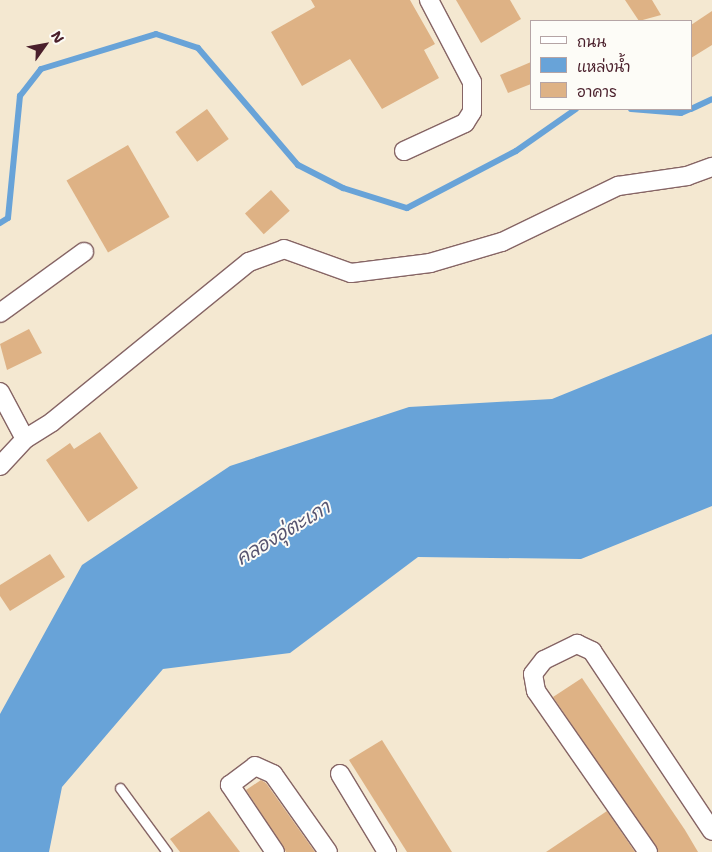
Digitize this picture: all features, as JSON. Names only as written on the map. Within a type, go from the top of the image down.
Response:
[{"type":"street","points":[[404,151],[464,123],[472,112],[472,82],[429,0]]},
{"type":"street","points":[[0,466],[25,439],[52,422],[249,262],[284,249],[352,273],[430,263],[502,242],[618,186],[687,176],[712,167]]},
{"type":"street","points":[[0,313],[84,252]]},
{"type":"street","points":[[0,392],[25,439]]},
{"type":"street","points":[[648,852],[536,691],[533,674],[544,660],[577,644],[592,651],[712,831]]},
{"type":"street","points":[[275,852],[230,785],[255,766],[273,774],[328,852]]},
{"type":"street","points":[[340,774],[387,852]]},
{"type":"lane","points":[[120,788],[167,852]]},
{"type":"water","name":"คลองอุ่ตะเภา","points":[[712,334],[712,506],[581,559],[418,557],[290,653],[163,669],[62,787],[49,852],[0,852],[0,714],[82,565],[230,466],[409,407],[552,399]]},
{"type":"building","points":[[311,0],[410,0],[435,44],[424,50],[439,78],[382,109],[350,59],[302,86],[271,32],[315,7]]},
{"type":"building","points":[[456,0],[510,0],[521,19],[481,43]]},
{"type":"building","points":[[625,0],[652,0],[661,15],[638,20]]},
{"type":"building","points":[[712,11],[712,45],[692,57],[692,24]]},
{"type":"building","points":[[530,62],[530,84],[508,93],[500,75]]},
{"type":"building","points":[[207,109],[229,139],[197,162],[175,132]]},
{"type":"building","points":[[128,145],[170,217],[108,252],[67,180]]},
{"type":"building","points":[[271,190],[290,211],[264,234],[245,213]]},
{"type":"building","points":[[29,329],[42,353],[7,370],[0,344]]},
{"type":"building","points":[[100,432],[138,488],[88,522],[46,460],[70,443],[74,449]]},
{"type":"building","points":[[50,554],[65,577],[10,611],[0,596],[0,585]]},
{"type":"building","points":[[582,678],[698,852],[658,852],[553,697]]},
{"type":"building","points":[[382,740],[452,852],[407,852],[349,760]]},
{"type":"building","points":[[261,780],[266,783],[315,852],[286,852],[246,790]]},
{"type":"building","points":[[209,811],[240,852],[180,852],[170,839]]},
{"type":"building","points":[[607,811],[635,852],[546,852]]},
{"type":"waterway","points":[[0,223],[8,218],[20,96],[41,69],[156,34],[198,48],[298,165],[343,188],[407,208],[516,151],[575,110]]},
{"type":"waterway","points":[[692,109],[712,99]]},
{"type":"waterway","points":[[644,110],[681,113],[688,110]]}]
